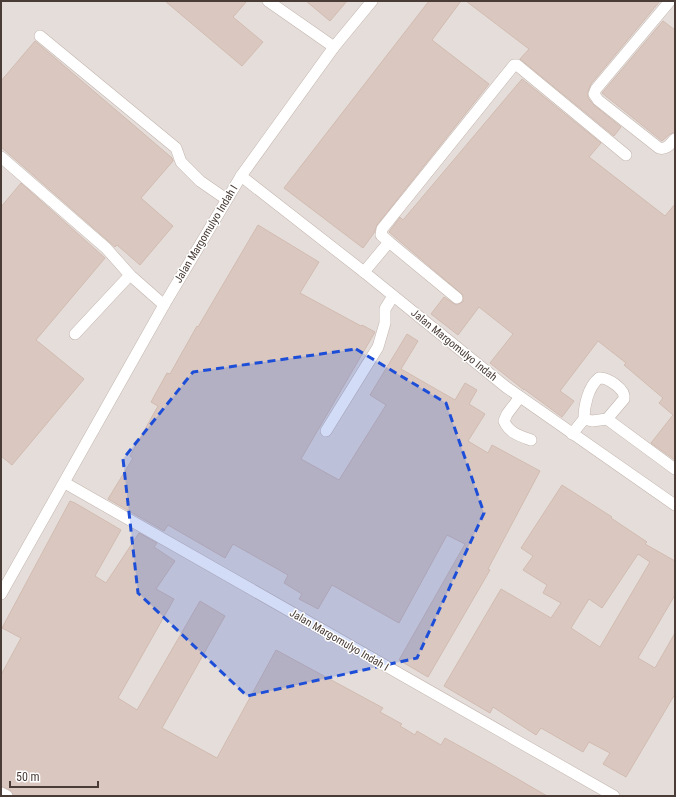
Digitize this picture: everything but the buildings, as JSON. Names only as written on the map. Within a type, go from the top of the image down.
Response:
[{"type":"lane","points":[[268,1],[334,47]]},
{"type":"lane","name":"Jalan Margomulyo Indah I","points":[[1,594],[65,483],[164,305],[241,176],[334,47],[372,1]]},
{"type":"lane","points":[[670,1],[596,89],[594,94],[598,100],[660,148],[664,149],[668,147],[675,138]]},
{"type":"lane","points":[[40,36],[176,148],[181,162],[200,181],[226,200]]},
{"type":"lane","points":[[457,298],[389,242],[381,234],[381,231],[514,65],[517,65],[626,155]]},
{"type":"lane","points":[[1,157],[106,248],[130,275],[164,305]]},
{"type":"lane","name":"Jalan Margomulyo Indah","points":[[241,176],[520,397],[675,505]]},
{"type":"lane","points":[[364,272],[389,242]]},
{"type":"lane","points":[[75,334],[130,275]]},
{"type":"lane","points":[[326,431],[378,347],[386,323],[385,309],[393,296]]},
{"type":"lane","points":[[572,434],[584,419],[584,411],[590,392],[596,380],[601,377],[606,378],[623,390],[625,395],[624,398],[607,419],[592,421],[584,419]]},
{"type":"lane","points":[[520,397],[507,414],[504,421],[507,429],[514,434],[531,440]]},
{"type":"lane","points":[[607,419],[675,469]]},
{"type":"lane","name":"Jalan Margomulyo Indah I","points":[[65,483],[614,796]]},
{"type":"lane","points":[[1,793],[7,796]]},
{"type":"highlighted area","points":[[356,349],[446,403],[484,513],[417,658],[247,696],[138,593],[123,459],[193,372]]},
{"type":"shaded area","points":[[1,1],[675,1],[675,796],[1,796]]}]
